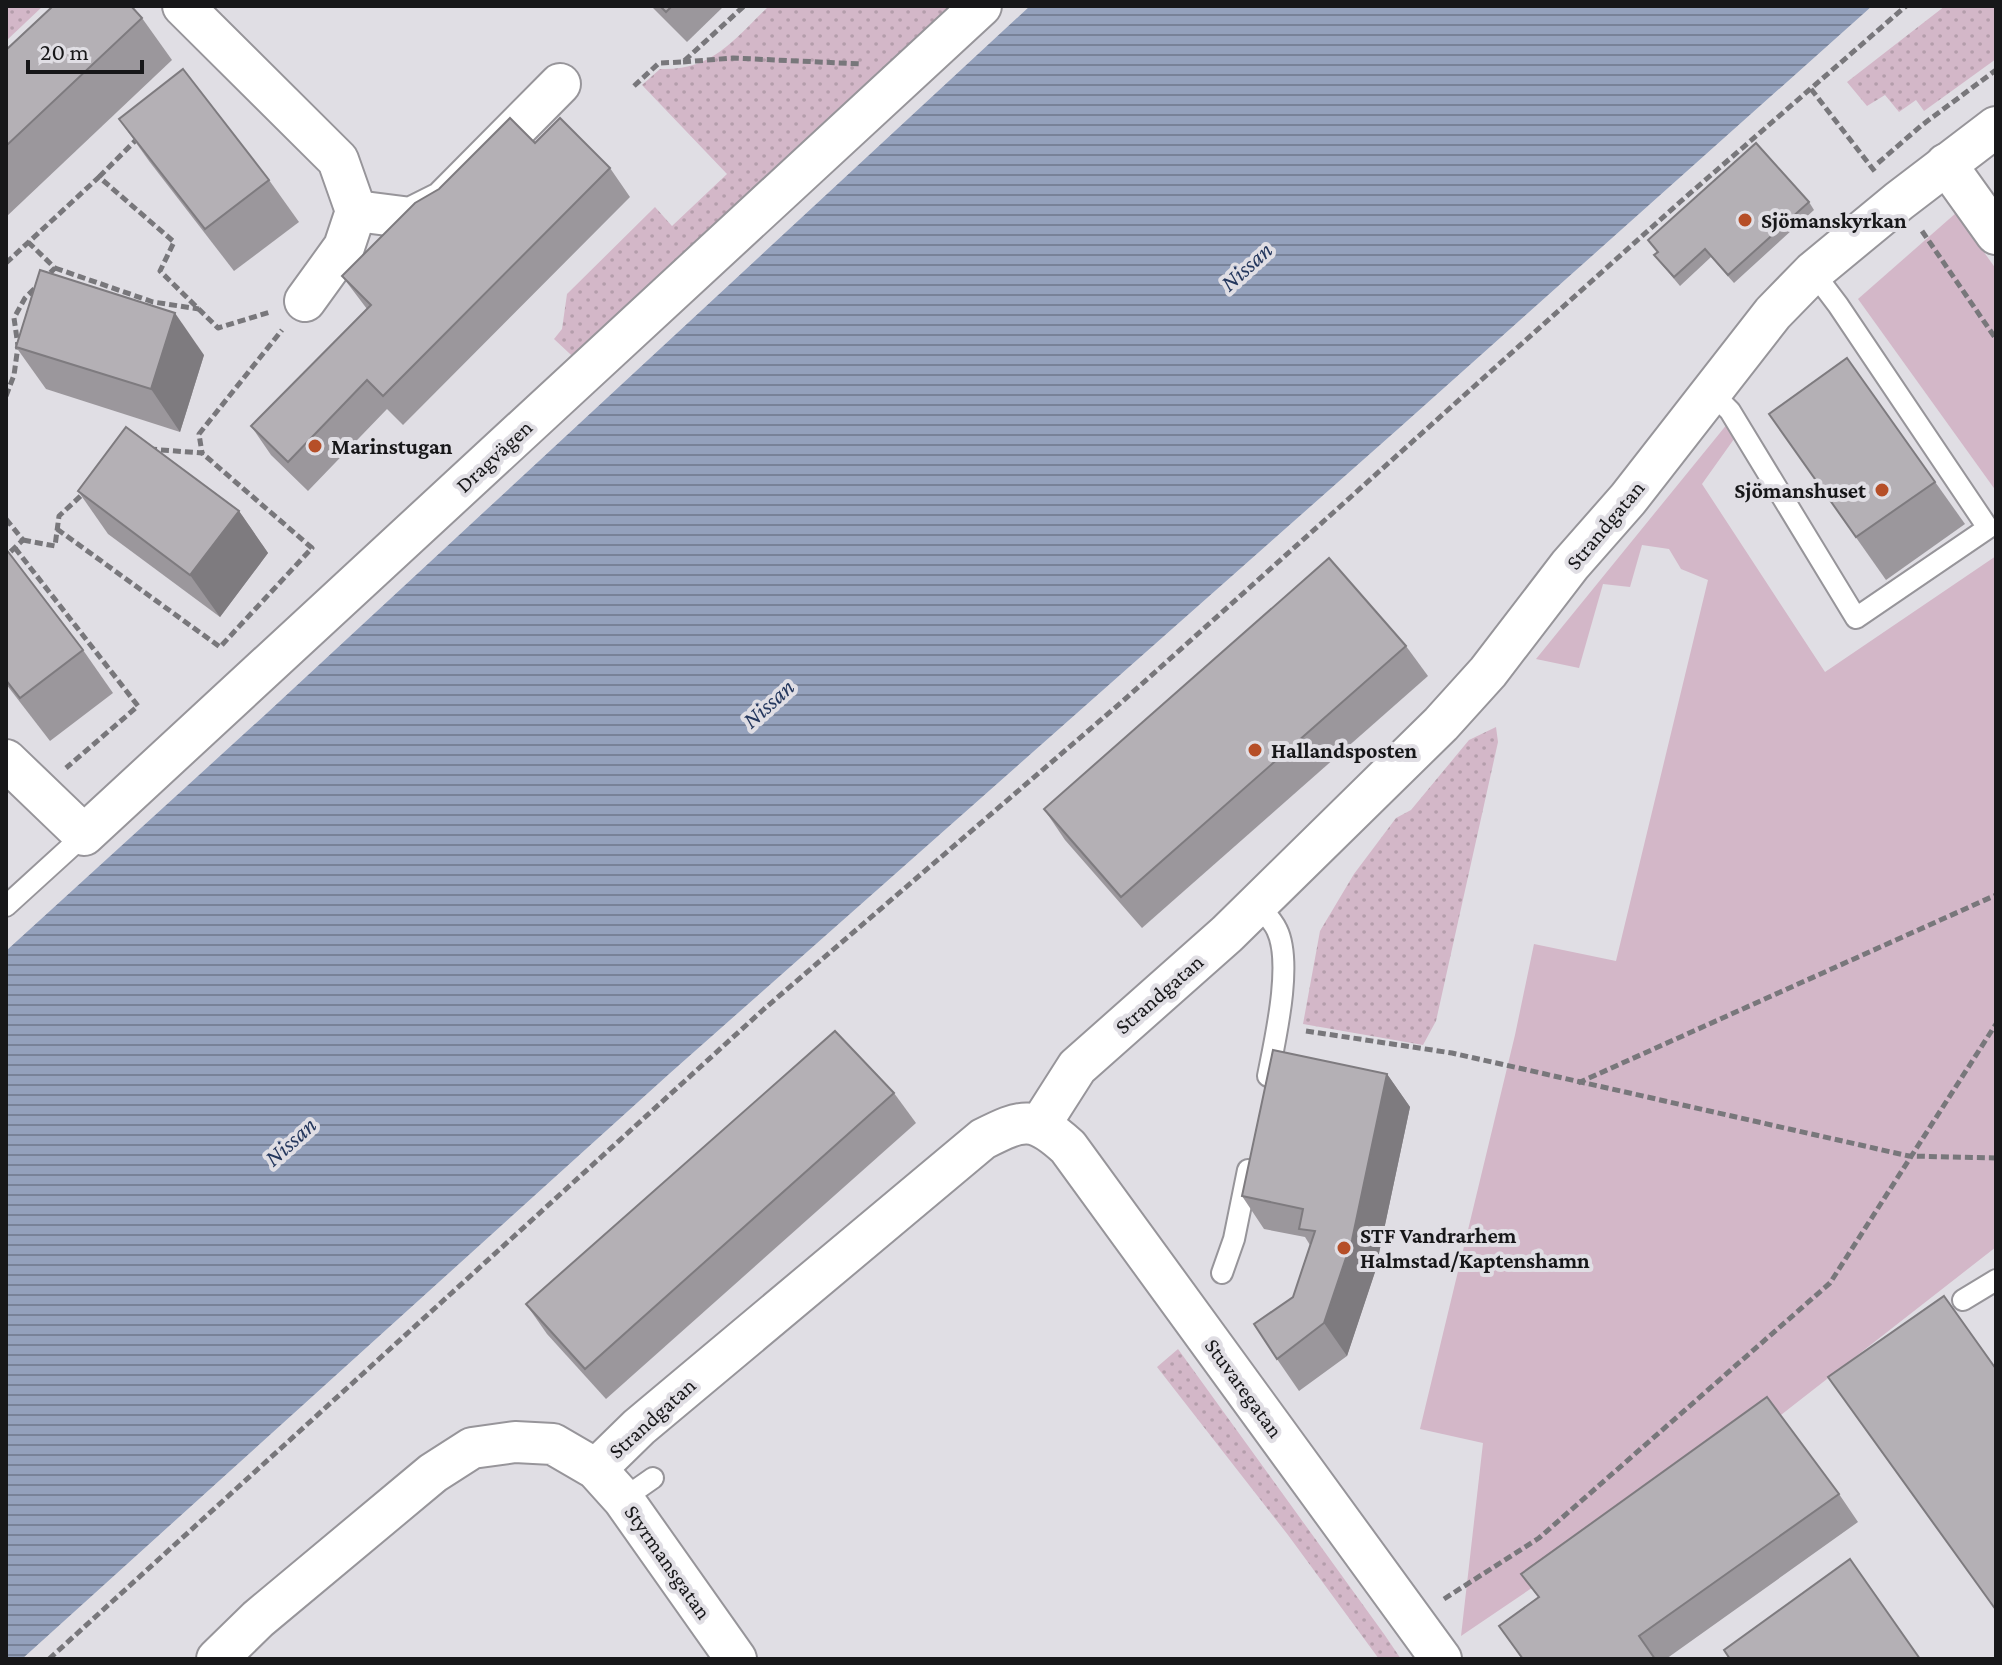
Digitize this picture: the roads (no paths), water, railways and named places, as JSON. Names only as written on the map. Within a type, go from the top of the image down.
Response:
[{"type":"street","points":[[183,6],[338,160],[356,211],[344,247],[305,301]]},
{"type":"street","name":"Dragvägen","points":[[84,835],[981,6]]},
{"type":"street","points":[[356,211],[411,218],[443,202],[560,84]]},
{"type":"street","name":"Strandgatan","points":[[217,1659],[258,1619],[433,1473],[472,1448],[515,1442],[553,1444],[596,1469],[639,1427],[983,1139],[1015,1123],[1040,1125],[1077,1067],[1258,905],[1441,724],[1488,672],[1773,313],[1813,272],[1996,127]]},
{"type":"street","points":[[1946,164],[1996,234]]},
{"type":"street","points":[[6,760],[84,835]]},
{"type":"street","name":"Stuvaregatan","points":[[1040,1125],[1068,1147],[1117,1233],[1441,1659]]},
{"type":"street","name":"Styrmansgatan","points":[[596,1469],[638,1489],[736,1659]]},
{"type":"lane","points":[[1712,393],[1730,411],[1856,618],[1988,528],[1813,272]]},
{"type":"lane","name":"Dragvägen","points":[[6,906],[84,835]]},
{"type":"lane","points":[[1258,905],[1277,928],[1284,951],[1278,1027],[1262,1103]]},
{"type":"lane","points":[[1222,1273],[1234,1239],[1253,1148]]},
{"type":"lane","points":[[1963,1300],[1996,1280]]},
{"type":"water","name":"Nissan","points":[[1030,6],[1872,6],[669,1074],[22,1659],[6,1659],[6,951]]},
{"type":"place","name":"Sjömanskyrkan","points":[[1745,220]]},
{"type":"place","name":"Marinstugan","points":[[315,446]]},
{"type":"place","name":"Sjömanshuset","points":[[1882,490]]},
{"type":"place","name":"Hallandsposten","points":[[1255,750]]},
{"type":"place","name":"STF Vandrarhem Halmstad/Kaptenshamn","points":[[1344,1248]]}]
